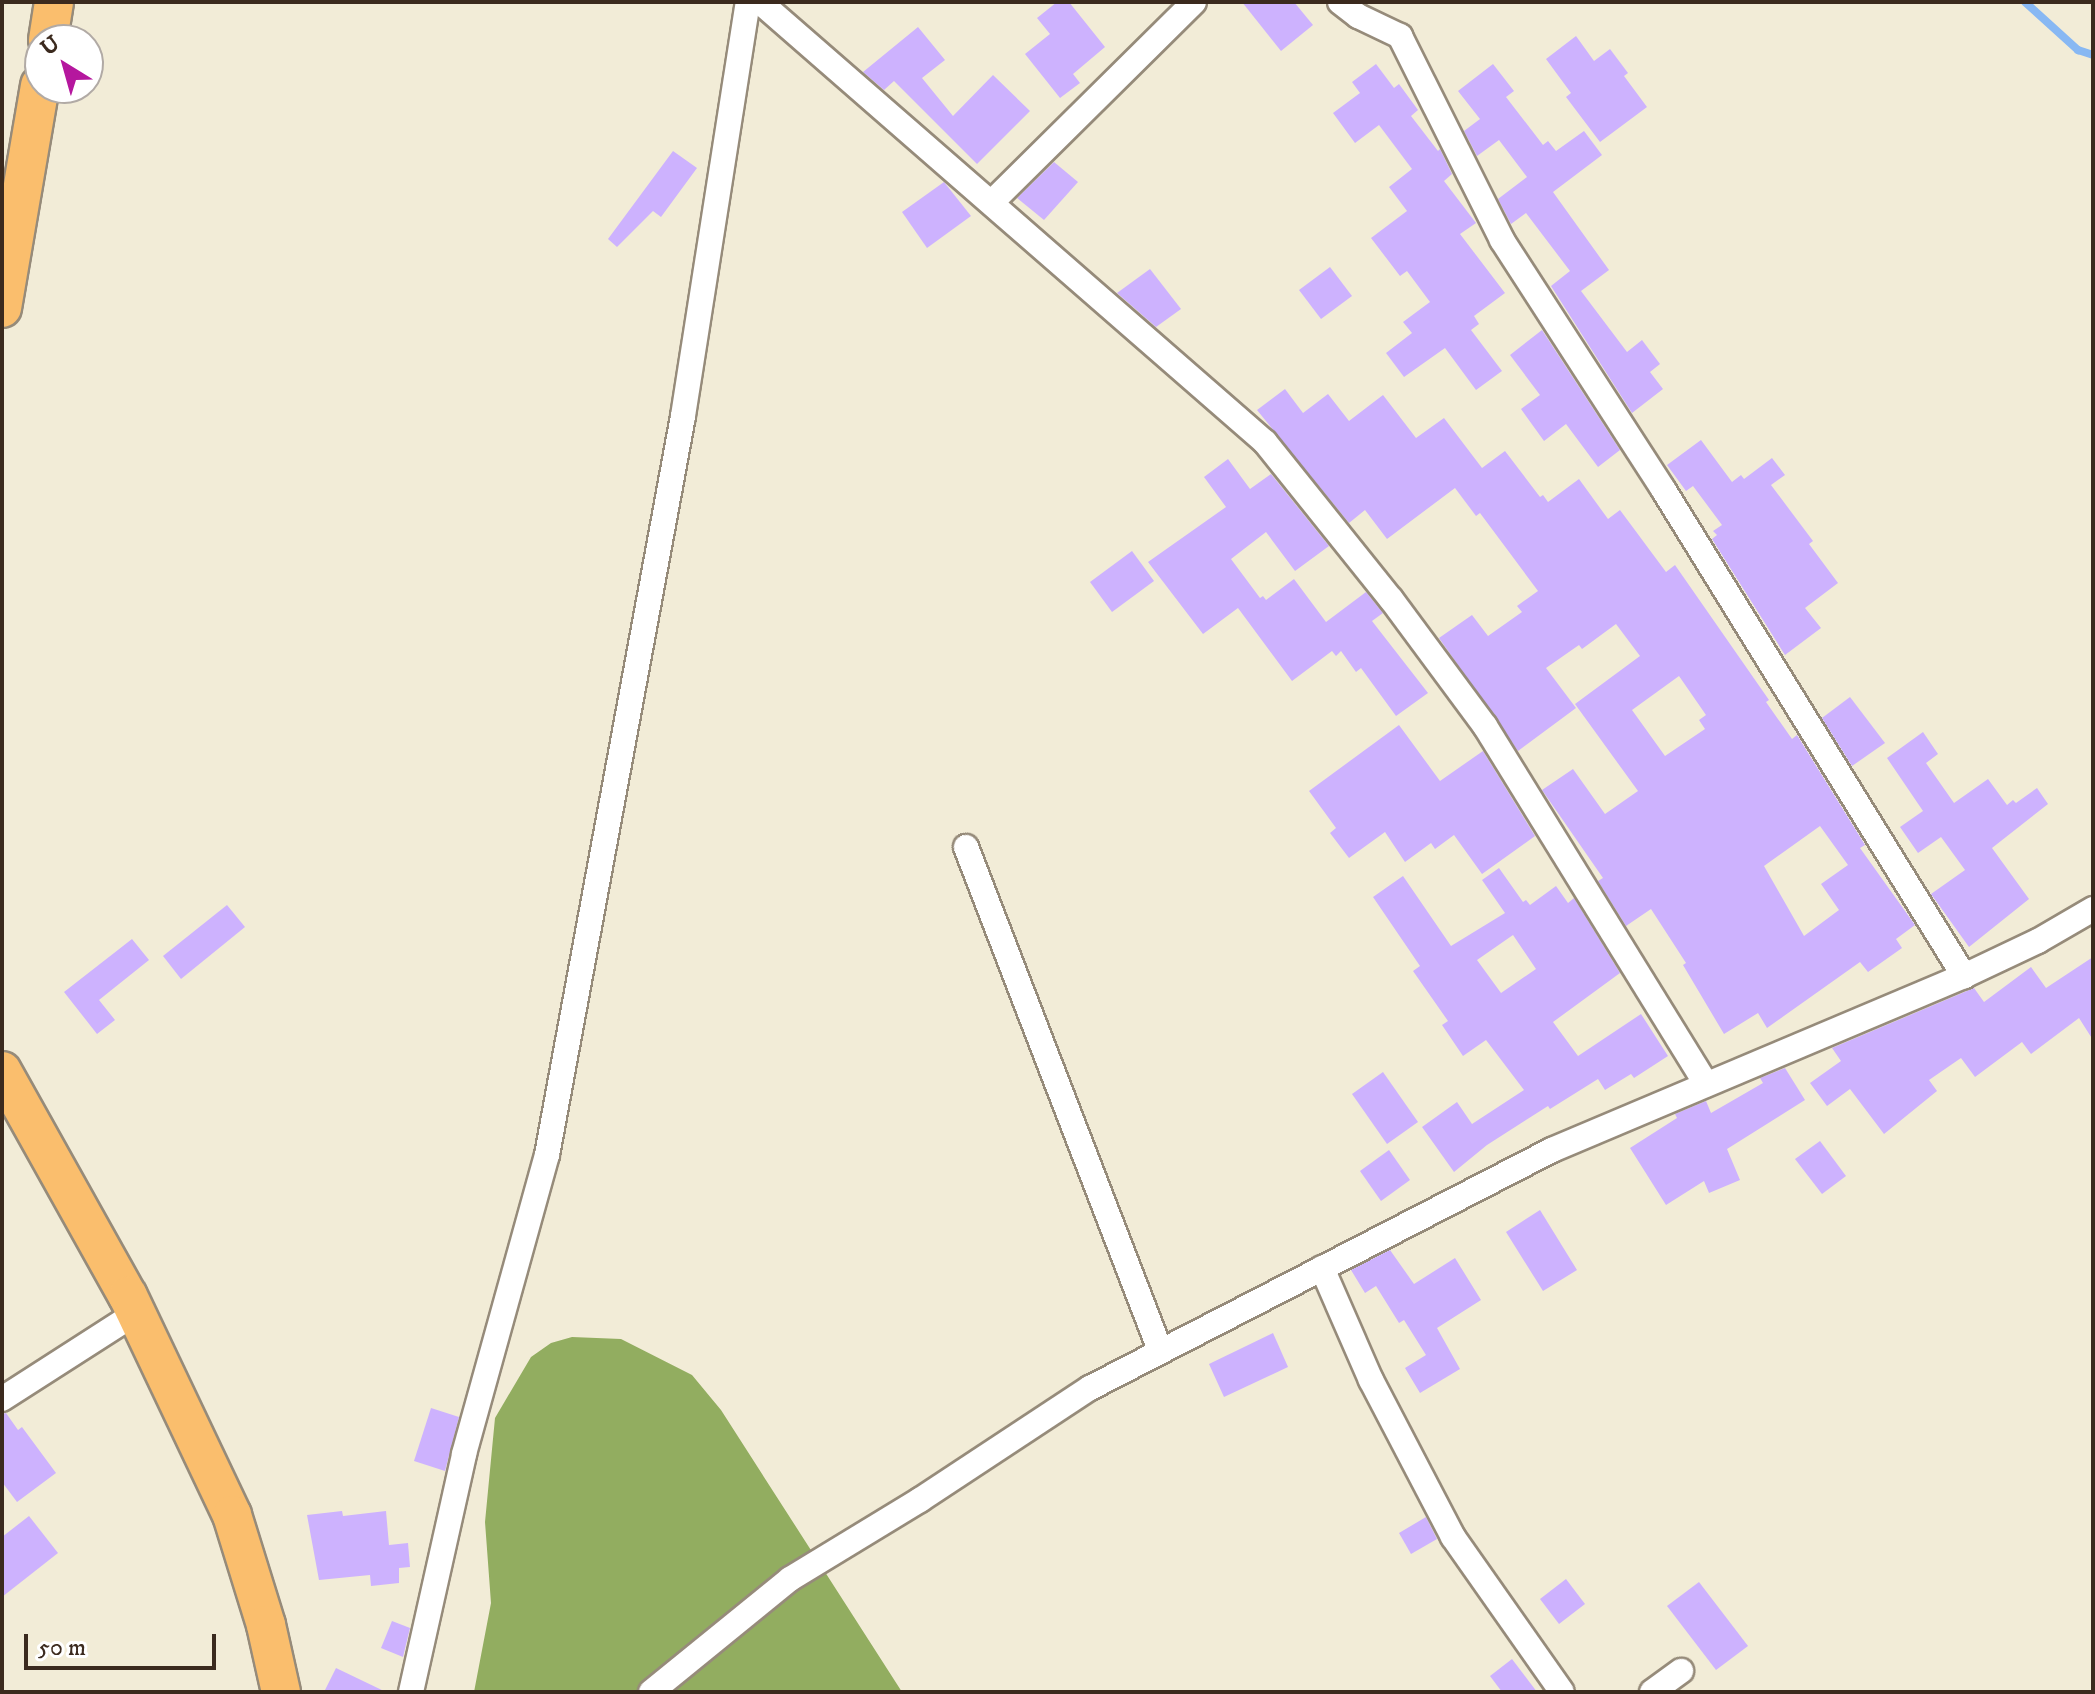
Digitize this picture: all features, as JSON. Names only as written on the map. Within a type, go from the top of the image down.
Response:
[{"type":"highway","points":[[51,24],[54,2]]},
{"type":"highway","points":[[2,308],[37,104]]},
{"type":"highway","points":[[2,1071],[136,1313],[232,1515],[266,1625],[281,1692]]},
{"type":"street","points":[[411,1692],[464,1454],[547,1155],[683,416],[748,2]]},
{"type":"street","points":[[760,2],[1234,412],[1301,484],[1485,726],[1706,1084]]},
{"type":"street","points":[[992,202],[1194,2]]},
{"type":"street","points":[[1340,2],[1358,16],[1400,36],[1502,240],[1663,489],[1964,976]]},
{"type":"street","points":[[966,847],[1160,1350]]},
{"type":"street","points":[[651,1692],[790,1579],[920,1500],[1090,1388],[1552,1150],[1964,976],[2038,941],[2093,909]]},
{"type":"street","points":[[1322,1268],[1371,1380],[1453,1537],[1562,1692]]},
{"type":"street","points":[[2,1399],[136,1313]]},
{"type":"street","points":[[1652,1692],[1681,1671]]},
{"type":"green space","points":[[572,1337],[621,1339],[692,1375],[721,1410],[902,1692],[474,1692],[491,1603],[485,1522],[495,1418],[531,1357],[551,1343]]},
{"type":"building","points":[[1057,2],[1069,2],[1105,47],[1073,74],[1080,83],[1060,98],[1025,54],[1050,34],[1037,18]]},
{"type":"building","points":[[1242,2],[1294,2],[1313,25],[1281,51]]},
{"type":"building","points":[[918,27],[945,60],[922,78],[953,116],[993,75],[1030,111],[977,164],[894,81],[884,90],[863,72]]},
{"type":"building","points":[[1576,36],[1594,61],[1610,49],[1628,73],[1624,76],[1647,107],[1600,142],[1566,97],[1571,93],[1546,59]]},
{"type":"building","points":[[1376,64],[1394,88],[1399,84],[1418,110],[1411,116],[1438,151],[1440,149],[1452,174],[1444,181],[1476,223],[1460,234],[1505,293],[1474,316],[1479,324],[1471,330],[1502,371],[1476,390],[1445,348],[1404,377],[1386,353],[1412,333],[1403,322],[1430,302],[1407,271],[1400,276],[1371,238],[1407,211],[1389,187],[1412,169],[1379,125],[1355,143],[1333,113],[1360,93],[1352,82]]},
{"type":"building","points":[[1493,64],[1514,91],[1506,97],[1543,145],[1548,141],[1556,151],[1584,131],[1602,155],[1553,192],[1609,270],[1581,291],[1627,352],[1642,340],[1660,364],[1650,372],[1663,389],[1632,413],[1551,286],[1570,271],[1526,213],[1511,224],[1498,199],[1527,177],[1499,140],[1477,156],[1464,131],[1480,119],[1458,91]]},
{"type":"building","points":[[673,151],[697,168],[661,217],[653,211],[617,247],[608,239]]},
{"type":"building","points":[[1054,162],[1078,182],[1044,220],[1017,198]]},
{"type":"building","points":[[944,182],[971,216],[927,248],[902,212]]},
{"type":"building","points":[[1330,267],[1352,296],[1321,319],[1299,290]]},
{"type":"building","points":[[1150,269],[1181,309],[1156,327],[1117,293]]},
{"type":"building","points":[[1542,330],[1620,450],[1598,467],[1566,424],[1544,441],[1521,409],[1540,395],[1510,355]]},
{"type":"building","points":[[1285,389],[1303,413],[1328,394],[1349,421],[1383,395],[1416,438],[1444,418],[1482,468],[1505,451],[1540,497],[1543,495],[1548,502],[1579,479],[1608,519],[1620,510],[1666,572],[1675,565],[1769,700],[1766,702],[1792,739],[1797,735],[1865,845],[1860,848],[1915,925],[1896,939],[1902,948],[1868,972],[1860,962],[1767,1028],[1758,1013],[1724,1034],[1683,965],[1686,963],[1651,909],[1626,926],[1598,881],[1603,878],[1542,790],[1573,769],[1605,814],[1638,791],[1575,704],[1640,656],[1616,624],[1582,649],[1579,645],[1546,668],[1576,708],[1518,751],[1439,638],[1472,615],[1488,636],[1522,612],[1517,606],[1538,591],[1480,513],[1476,516],[1455,488],[1387,539],[1365,510],[1349,523],[1257,410]],"holes":[[[1679,676],[1706,715],[1699,720],[1705,729],[1665,756],[1632,710]],[[1820,826],[1848,865],[1821,884],[1839,910],[1804,936],[1764,866]]]},
{"type":"building","points":[[1701,440],[1732,482],[1741,475],[1744,479],[1772,458],[1785,475],[1771,485],[1813,541],[1809,544],[1838,583],[1805,608],[1821,628],[1785,655],[1712,539],[1717,535],[1713,531],[1722,525],[1693,486],[1686,491],[1667,465]]},
{"type":"building","points":[[1228,459],[1250,489],[1271,474],[1329,546],[1295,571],[1266,532],[1231,559],[1260,598],[1263,596],[1266,600],[1294,579],[1326,622],[1366,592],[1383,613],[1372,621],[1428,693],[1396,716],[1361,668],[1356,672],[1341,651],[1336,656],[1332,651],[1292,681],[1238,608],[1203,634],[1148,562],[1226,507],[1204,477]]},
{"type":"building","points":[[1132,551],[1154,581],[1112,612],[1090,582]]},
{"type":"building","points":[[1850,697],[1885,743],[1852,766],[1822,718]]},
{"type":"building","points":[[1399,725],[1440,781],[1483,751],[1535,836],[1482,874],[1454,835],[1435,849],[1431,843],[1405,862],[1385,832],[1349,858],[1330,833],[1336,828],[1309,791]]},
{"type":"building","points":[[1923,732],[1938,754],[1926,763],[1954,803],[1988,779],[2007,805],[2013,800],[2016,803],[2037,788],[2048,804],[1992,848],[2029,899],[1969,947],[1931,894],[1965,870],[1941,837],[1918,853],[1900,827],[1923,811],[1887,758]]},
{"type":"building","points":[[1499,868],[1523,902],[1526,900],[1530,905],[1556,886],[1568,903],[1574,898],[1620,973],[1553,1022],[1578,1056],[1641,1014],[1668,1056],[1634,1078],[1631,1074],[1605,1090],[1598,1079],[1550,1109],[1548,1106],[1487,1145],[1454,1172],[1422,1127],[1457,1102],[1472,1124],[1524,1090],[1486,1040],[1463,1056],[1442,1025],[1448,1021],[1413,971],[1420,966],[1373,897],[1403,876],[1451,946],[1505,913],[1482,880]],"holes":[[[1513,935],[1536,969],[1501,993],[1477,960]]]},
{"type":"building","points":[[227,905],[245,927],[181,979],[163,956]]},
{"type":"building","points":[[132,939],[149,960],[99,1000],[115,1020],[97,1034],[64,992]]},
{"type":"building","points":[[2093,957],[2093,1040],[2079,1018],[2031,1054],[2022,1042],[1975,1077],[1961,1058],[1929,1080],[1937,1091],[1884,1134],[1850,1089],[1827,1106],[1810,1083],[1841,1061],[1832,1048],[1974,988],[1984,1002],[2031,967],[2046,988]]},
{"type":"building","points":[[1785,1068],[1805,1100],[1727,1149],[1740,1180],[1709,1193],[1704,1181],[1666,1205],[1630,1148],[1677,1118],[1675,1114],[1706,1101],[1711,1113],[1763,1083],[1760,1078]]},
{"type":"building","points":[[1383,1072],[1418,1122],[1387,1144],[1352,1094]]},
{"type":"building","points":[[1820,1141],[1846,1176],[1822,1194],[1795,1159]]},
{"type":"building","points":[[1389,1150],[1410,1180],[1381,1201],[1360,1171]]},
{"type":"building","points":[[1540,1210],[1577,1270],[1543,1291],[1506,1232]]},
{"type":"building","points":[[1390,1250],[1414,1284],[1455,1258],[1481,1300],[1437,1328],[1460,1369],[1420,1393],[1405,1368],[1426,1355],[1404,1320],[1399,1323],[1376,1286],[1365,1293],[1351,1270]]},
{"type":"building","points":[[1273,1333],[1288,1367],[1224,1397],[1209,1364]]},
{"type":"building","points":[[431,1408],[459,1417],[445,1471],[414,1461]]},
{"type":"building","points":[[6,1413],[18,1430],[22,1427],[56,1473],[17,1502],[2,1482],[2,1414]]},
{"type":"building","points":[[342,1511],[343,1516],[386,1511],[389,1545],[408,1543],[410,1567],[399,1568],[399,1583],[371,1586],[370,1575],[319,1580],[307,1515]]},
{"type":"building","points":[[29,1516],[58,1553],[2,1597],[2,1537]]},
{"type":"building","points":[[1426,1517],[1437,1539],[1411,1554],[1399,1533]]},
{"type":"building","points":[[1566,1579],[1585,1604],[1559,1624],[1540,1599]]},
{"type":"building","points":[[1699,1582],[1748,1646],[1716,1670],[1667,1606]]},
{"type":"building","points":[[392,1621],[410,1628],[403,1657],[381,1648]]},
{"type":"building","points":[[1512,1659],[1537,1692],[1502,1692],[1490,1676]]},
{"type":"building","points":[[336,1668],[386,1692],[324,1692]]},
{"type":"waterway","points":[[2025,2],[2078,50],[2093,55]]}]
